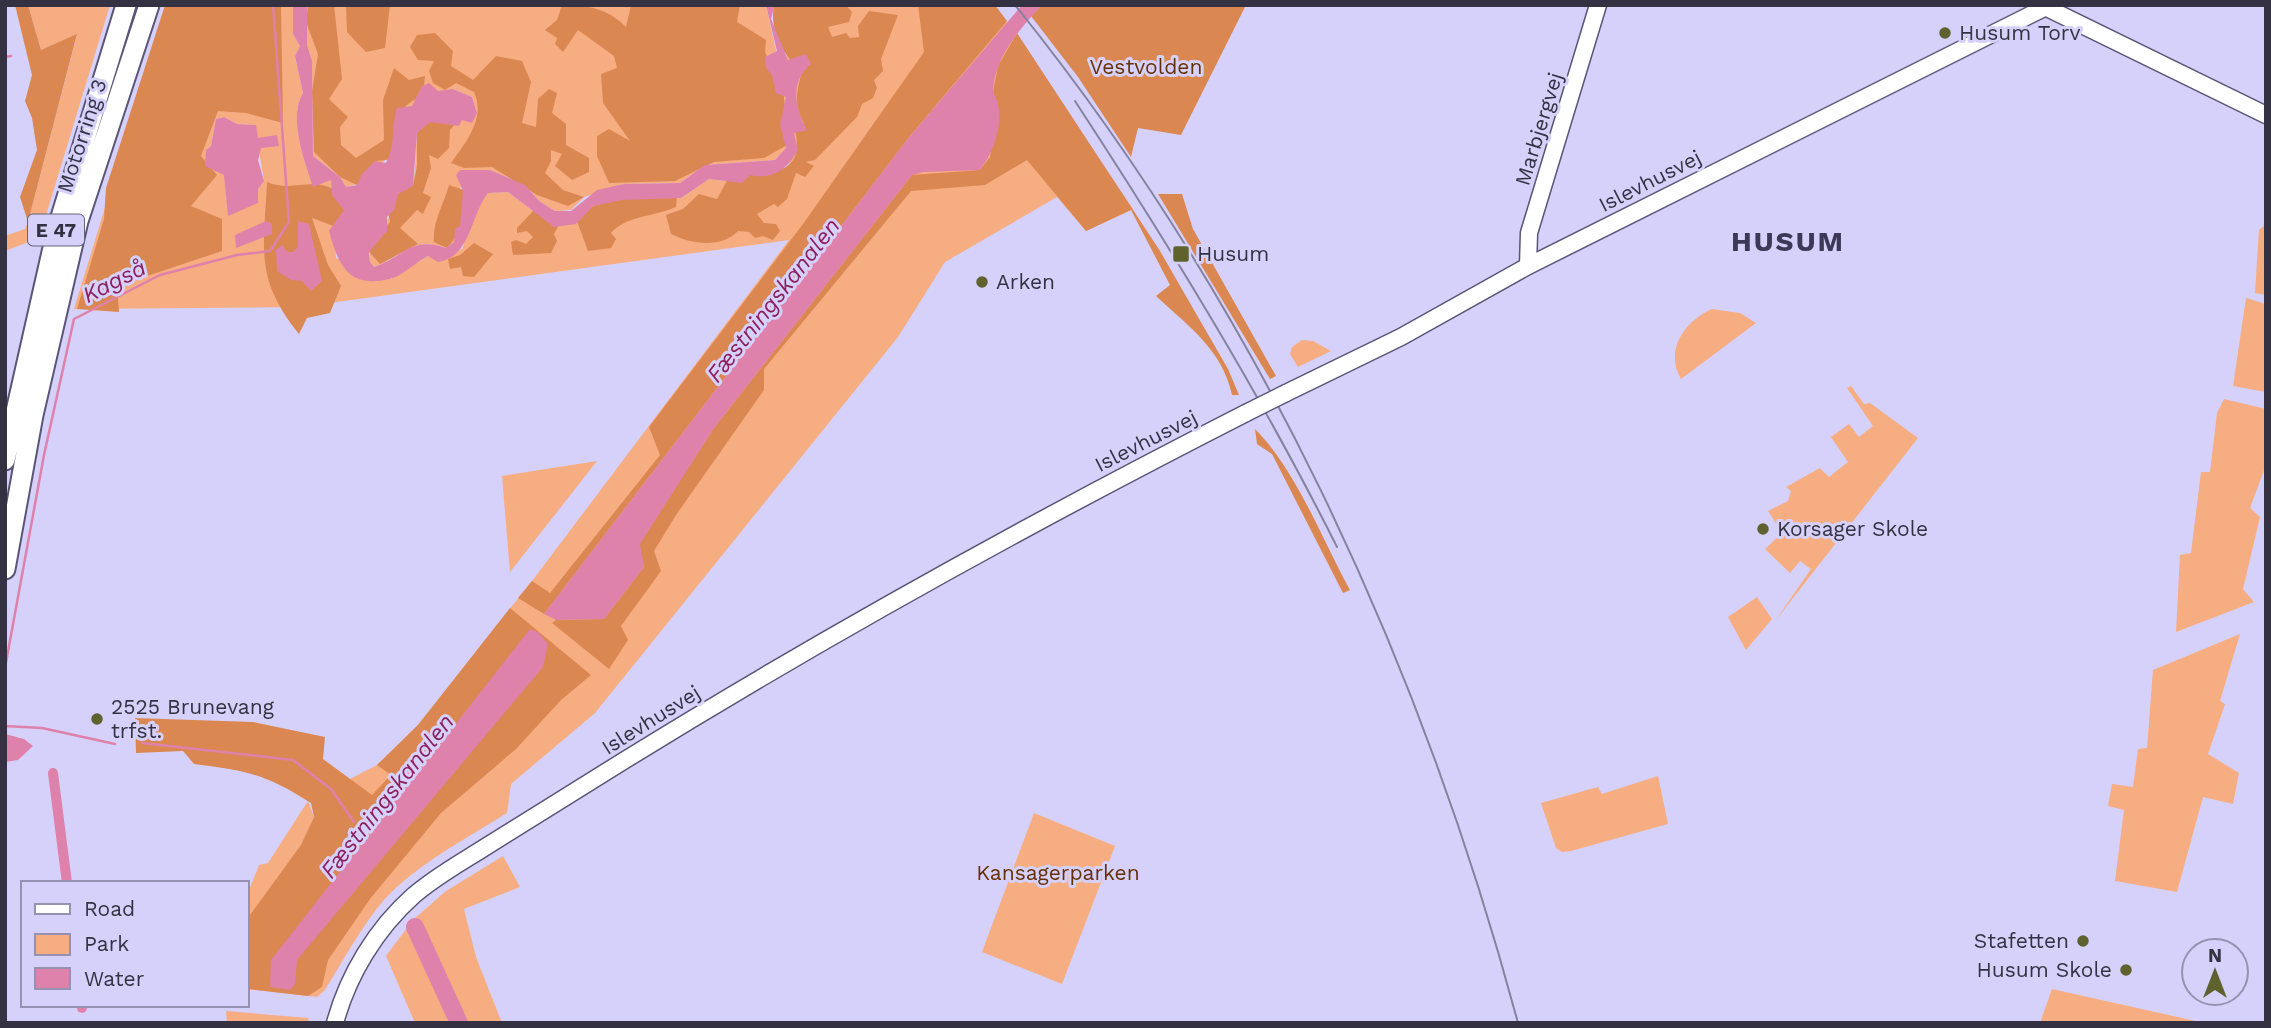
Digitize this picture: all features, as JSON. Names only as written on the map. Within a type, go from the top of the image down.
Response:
[{"type":"highway","name":"Motorring 3","points":[[5,460],[57,230],[126,5]]},
{"type":"highway","name":"Motorring 3","points":[[5,569],[33,415],[78,221],[149,5]]},
{"type":"street","name":"Marbjergvej","points":[[1528,266],[1529,233],[1598,5]]},
{"type":"street","name":"Islevhusvej","points":[[337,1016],[355,971],[380,931],[412,897],[456,864],[713,706],[1003,539],[1246,413],[1401,337],[1528,266],[2046,6]]},
{"type":"street","points":[[2046,6],[2266,115]]},
{"type":"green space","points":[[15,5],[28,5],[41,50],[77,34],[28,222],[20,197],[37,150],[32,118],[25,101],[32,75]]},
{"type":"green space","points":[[28,5],[110,5],[39,238],[5,251],[5,236],[25,229],[28,222],[77,35],[41,50]]},
{"type":"green space","points":[[165,5],[281,5],[283,123],[246,113],[218,111],[201,156],[217,175],[191,206],[222,219],[222,251],[117,286],[119,312],[77,309],[104,219],[106,188]]},
{"type":"green space","name":"Vestvolden","points":[[167,5],[293,5],[293,34],[300,46],[295,56],[303,93],[297,114],[299,139],[313,186],[331,179],[336,258],[391,279],[428,256],[462,249],[478,206],[488,193],[508,192],[554,227],[593,206],[622,200],[681,198],[709,179],[742,183],[789,167],[796,110],[778,5],[995,5],[1133,209],[1086,231],[1057,197],[945,262],[898,337],[595,713],[511,784],[507,813],[411,875],[384,900],[360,932],[325,990],[317,997],[248,989],[248,892],[259,865],[268,863],[308,801],[314,817],[304,841],[350,779],[377,765],[418,725],[532,581],[789,240],[300,307],[74,309]],"holes":[[[224,117],[237,124],[255,125],[264,181],[258,189],[206,150],[211,146],[216,119]]]},
{"type":"green space","points":[[307,5],[766,5],[786,97],[780,125],[786,148],[775,160],[705,165],[680,183],[624,184],[584,197],[571,210],[555,211],[539,201],[525,185],[490,170],[469,170],[460,189],[454,242],[446,248],[424,244],[408,248],[374,267],[370,262],[374,241],[413,182],[417,133],[477,113],[472,97],[453,89],[408,132],[375,172],[362,182],[346,187],[340,177],[313,156],[312,62],[307,45]]},
{"type":"green space","points":[[308,5],[334,5],[342,79],[329,99],[348,117],[340,127],[341,145],[356,158],[384,140],[383,100],[394,68],[409,80],[425,76],[423,95],[404,108],[396,121],[394,159],[376,161],[357,185],[340,177],[314,152],[312,91],[318,54],[306,22]]},
{"type":"green space","points":[[346,5],[390,5],[385,48],[366,52],[347,32]]},
{"type":"green space","points":[[562,5],[597,9],[626,27],[631,5],[740,5],[737,22],[766,40],[765,52],[783,88],[789,144],[764,158],[714,162],[675,181],[609,183],[597,156],[597,136],[609,129],[630,141],[603,103],[601,74],[617,68],[614,56],[578,30],[563,52],[555,44],[557,38],[545,30],[557,20]]},
{"type":"green space","points":[[846,5],[852,12],[849,22],[828,27],[832,37],[846,33],[850,38],[859,37],[858,26],[869,11],[898,15],[881,59],[883,71],[874,80],[877,88],[873,98],[862,104],[857,117],[815,160],[806,162],[814,166],[805,177],[796,173],[787,199],[778,207],[774,204],[757,214],[764,223],[776,224],[780,231],[773,240],[763,236],[755,238],[749,232],[738,231],[723,240],[706,243],[671,234],[666,215],[683,209],[699,194],[717,199],[729,177],[751,166],[763,175],[788,165],[796,154],[794,127],[804,123],[797,104],[802,71],[789,58],[779,42],[774,24],[774,6]]},
{"type":"green space","points":[[918,5],[995,5],[1007,21],[910,136],[544,614],[518,598],[532,581],[550,593],[660,455],[649,427],[803,224],[924,52]]},
{"type":"green space","name":"Vestvolden","points":[[1042,5],[1246,5],[1181,135],[1138,128],[1131,157],[1078,77],[1031,16]]},
{"type":"green space","points":[[435,33],[453,51],[451,66],[473,80],[496,56],[522,61],[531,82],[522,123],[536,127],[538,99],[549,89],[557,93],[552,113],[566,124],[566,145],[589,158],[589,172],[572,180],[555,166],[562,154],[551,150],[551,161],[545,173],[563,190],[584,197],[568,206],[537,195],[492,167],[464,168],[451,163],[473,129],[478,111],[477,102],[474,92],[456,83],[445,90],[433,83],[429,71],[434,61],[418,60],[410,47],[417,35]]},
{"type":"green space","points":[[1017,33],[1160,251],[1228,369],[1239,395],[1232,395],[1221,364],[1203,340],[1156,296],[1170,285],[1131,210],[1086,231],[1027,160],[985,185],[911,191],[764,369],[764,390],[676,515],[654,551],[661,571],[621,626],[628,640],[609,669],[552,623],[556,620],[604,619],[644,567],[639,544],[714,428],[912,175],[980,170],[990,157],[998,105],[993,92],[998,66]]},
{"type":"green space","points":[[435,115],[459,120],[450,130],[449,148],[438,159],[429,155],[431,168],[423,193],[431,197],[423,214],[417,210],[400,228],[418,244],[380,264],[369,252],[390,222],[388,211],[400,186],[413,186],[417,166],[417,133]]},
{"type":"green space","points":[[267,182],[287,186],[315,184],[335,190],[346,197],[347,217],[336,227],[312,218],[328,265],[341,286],[330,313],[307,318],[299,334],[285,314],[268,279],[264,245]]},
{"type":"green space","points":[[449,185],[467,191],[459,229],[447,248],[434,242],[434,235]]},
{"type":"green space","points":[[618,191],[677,195],[676,207],[617,227],[611,233],[616,239],[611,248],[588,251],[577,221],[593,206]]},
{"type":"green space","points":[[1158,194],[1182,194],[1193,229],[1276,376],[1270,379]]},
{"type":"green space","points":[[535,209],[562,219],[554,234],[557,241],[551,253],[513,255],[511,242],[516,240],[526,244],[533,237],[527,231],[517,233],[517,228]]},
{"type":"green space","points":[[2266,224],[2266,295],[2255,293],[2259,230]]},
{"type":"green space","points":[[474,243],[493,254],[474,277],[463,276],[461,267],[450,269],[448,259],[460,255]]},
{"type":"green space","points":[[2246,298],[2266,304],[2266,392],[2233,386]]},
{"type":"green space","points":[[1712,309],[1740,313],[1756,323],[1681,379],[1676,368],[1676,347],[1693,321]]},
{"type":"green space","points":[[1302,340],[1313,341],[1331,351],[1298,367],[1290,354],[1292,347]]},
{"type":"green space","points":[[1851,386],[1864,404],[1870,403],[1918,438],[1775,621],[1811,569],[1800,561],[1790,573],[1765,549],[1782,533],[1768,511],[1788,501],[1791,491],[1786,487],[1820,468],[1829,477],[1848,462],[1831,437],[1849,424],[1859,437],[1873,426],[1847,388]]},
{"type":"green space","points":[[2224,399],[2266,409],[2266,465],[2250,508],[2260,517],[2243,589],[2254,602],[2176,632],[2180,555],[2191,553],[2201,472],[2210,472],[2217,413]]},
{"type":"green space","points":[[1255,429],[1296,485],[1350,590],[1343,593],[1272,454],[1257,444]]},
{"type":"green space","points":[[597,461],[510,572],[502,476]]},
{"type":"green space","points":[[1757,597],[1772,619],[1746,650],[1728,617]]},
{"type":"green space","points":[[510,608],[591,675],[561,700],[516,749],[441,813],[370,899],[328,960],[322,987],[308,996],[248,989],[248,918],[301,845],[314,817],[311,803],[256,775],[194,764],[183,751],[136,753],[135,718],[253,722],[325,737],[323,759],[372,795],[391,775],[377,765],[418,725]]},
{"type":"green space","points":[[2240,634],[2220,701],[2225,704],[2208,754],[2239,773],[2233,804],[2203,797],[2177,892],[2115,881],[2124,810],[2108,806],[2112,784],[2133,787],[2138,749],[2147,748],[2153,670]]},
{"type":"green space","points":[[1658,776],[1668,824],[1571,851],[1562,852],[1556,848],[1541,803],[1598,787],[1602,794]]},
{"type":"green space","name":"Kansagerparken","points":[[1034,813],[1115,846],[1062,984],[982,952]]},
{"type":"green space","points":[[503,856],[520,887],[464,909],[476,957],[502,1023],[415,1023],[386,956],[413,920],[446,891]]},
{"type":"green space","points":[[2052,989],[2200,1022],[2200,1023],[2040,1023]]},
{"type":"green space","points":[[226,1011],[308,1018],[309,1023],[227,1023]]},
{"type":"water","points":[[293,5],[307,5],[307,45],[312,61],[313,156],[340,177],[346,187],[357,185],[362,174],[375,161],[386,163],[391,149],[397,108],[412,106],[422,86],[429,83],[438,91],[453,89],[472,97],[477,113],[472,123],[462,120],[459,126],[430,122],[417,133],[413,186],[398,194],[394,210],[387,217],[387,231],[369,252],[370,262],[374,267],[416,246],[424,244],[446,248],[454,242],[455,229],[460,226],[463,191],[456,175],[460,170],[490,170],[525,185],[539,201],[555,211],[571,211],[597,190],[624,184],[680,183],[705,165],[775,160],[786,148],[780,125],[786,97],[776,93],[772,75],[766,68],[765,57],[777,51],[766,5],[778,5],[774,7],[771,19],[788,60],[806,54],[811,64],[799,79],[796,96],[799,113],[807,130],[794,133],[798,150],[784,168],[772,175],[750,175],[742,183],[709,179],[681,198],[622,200],[593,206],[576,224],[554,227],[508,192],[488,193],[464,244],[449,259],[438,262],[428,256],[394,278],[364,280],[347,271],[332,243],[329,231],[344,210],[332,195],[331,180],[313,187],[302,152],[297,114],[303,93],[295,56],[300,46],[293,34]]},
{"type":"water","points":[[1022,5],[1042,5],[1018,33],[999,65],[993,89],[999,112],[998,130],[989,156],[980,170],[924,172],[912,175],[714,428],[640,544],[644,567],[604,619],[556,620],[544,614],[910,136]]},
{"type":"water","points":[[224,117],[237,124],[256,125],[258,138],[277,135],[279,146],[261,148],[258,160],[264,181],[258,189],[258,203],[228,216],[224,175],[205,166],[206,150],[211,146],[216,119]]},
{"type":"water","points":[[266,221],[272,224],[272,234],[236,248],[235,235]]},
{"type":"water","points":[[298,221],[309,224],[322,281],[311,291],[302,281],[291,280],[277,271],[276,250],[282,245],[287,252],[293,252],[298,247]]},
{"type":"water","points":[[530,629],[539,633],[548,644],[543,667],[297,960],[295,984],[290,990],[270,987],[271,960]]},
{"type":"water","points":[[5,734],[24,739],[33,746],[18,760],[5,762]]},
{"type":"waterway","name":"Kagså","points":[[5,668],[44,455],[74,319],[160,275],[237,255],[270,251],[289,222],[273,5]]},
{"type":"waterway","points":[[5,57],[11,56]]},
{"type":"waterway","points":[[5,726],[42,728],[115,744]]},
{"type":"waterway","name":"Fæstningskanalen","points":[[142,743],[293,760],[331,789],[354,822]]},
{"type":"waterway","points":[[53,773],[67,881]]},
{"type":"waterway","points":[[415,927],[459,1023]]},
{"type":"tram line","points":[[1015,5],[1101,119],[1181,238],[1254,361],[1319,487],[1379,617],[1431,750],[1478,886],[1518,1023]]},
{"type":"tram line","points":[[1075,101],[1212,320],[1277,433],[1337,547]]},
{"type":"place","name":"Husum Torv","points":[[1945,33]]},
{"type":"place","name":"Husum","points":[[1181,254]]},
{"type":"place","name":"Arken","points":[[982,282]]},
{"type":"place","name":"Korsager Skole","points":[[1763,529]]},
{"type":"place","name":"2525 Brunevang trfst.","points":[[97,719]]},
{"type":"place","name":"Stafetten","points":[[2083,941]]},
{"type":"place","name":"Husum Skole","points":[[2126,970]]},
{"type":"district","name":"HUSUM","points":[[1788,241]]}]
